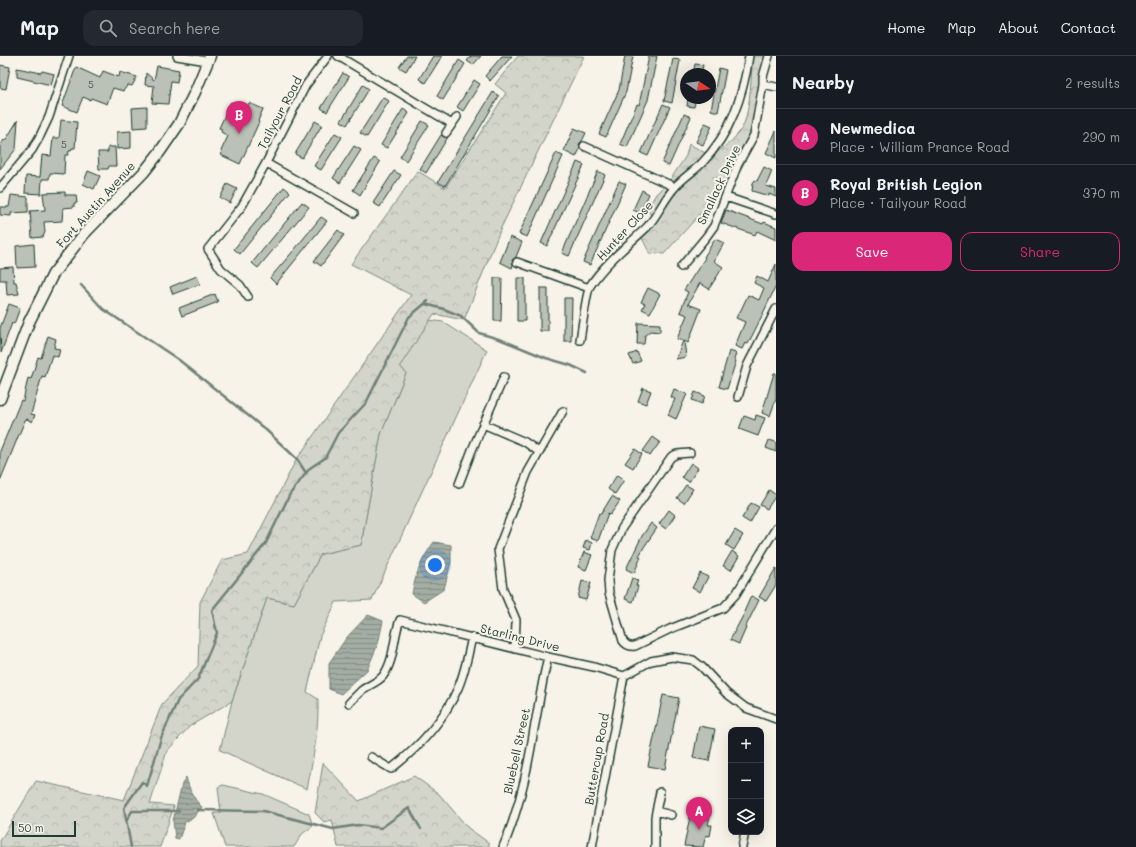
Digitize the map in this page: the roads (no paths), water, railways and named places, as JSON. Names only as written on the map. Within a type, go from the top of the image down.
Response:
[{"type":"main road","name":"Fort Austin Avenue","points":[[0,399],[29,322],[53,274],[84,234],[144,172],[159,153],[179,124],[209,59]]},
{"type":"street","points":[[0,188],[32,150],[40,136],[49,117],[68,56]]},
{"type":"street","points":[[177,56],[209,59]]},
{"type":"street","name":"Tailyour Road","points":[[248,297],[240,285],[221,269],[208,249],[242,206],[266,163],[306,84],[328,56]]},
{"type":"street","points":[[338,56],[452,124]]},
{"type":"street","name":"Hunter Close","points":[[580,340],[589,288],[611,261],[648,225],[675,187],[703,162],[719,144],[738,106],[745,82],[749,56]]},
{"type":"street","name":"Smallack Drive","points":[[681,267],[714,226],[738,164],[754,135],[768,56]]},
{"type":"street","points":[[763,84],[776,87]]},
{"type":"street","points":[[446,133],[457,116]]},
{"type":"street","points":[[584,146],[675,187]]},
{"type":"street","name":"Tailyour Road","points":[[266,163],[354,212]]},
{"type":"street","points":[[726,197],[776,214]]},
{"type":"street","points":[[517,262],[589,288]]},
{"type":"street","points":[[738,397],[747,366],[776,309]]},
{"type":"street","points":[[459,484],[504,377]]},
{"type":"street","points":[[515,649],[516,620],[504,589],[498,549],[528,472],[563,411]]},
{"type":"street","points":[[483,424],[525,442],[539,452]]},
{"type":"street","points":[[690,453],[677,454],[671,457],[622,528],[612,550],[608,580],[609,593],[623,641],[626,644],[635,646],[670,629],[723,608],[736,594],[776,528]]},
{"type":"street","points":[[349,703],[363,690],[381,678],[393,652],[396,630],[400,620],[472,637]]},
{"type":"street","name":"Starling Drive","points":[[371,757],[391,768],[409,754],[430,731],[446,709],[458,688],[467,662],[472,637],[515,649],[594,667],[624,676]]},
{"type":"street","name":"Bluebell Street","points":[[503,847],[522,786],[548,657]]},
{"type":"street","points":[[624,676],[651,661],[672,657],[693,660],[702,667],[726,693],[746,708],[776,719]]},
{"type":"street","name":"Buttercup Road","points":[[592,847],[624,676]]},
{"type":"street","points":[[655,847],[654,836],[656,811],[660,792]]},
{"type":"street","points":[[656,811],[671,815]]},
{"type":"street","points":[[742,847],[744,835]]},
{"type":"waterway","points":[[81,285],[103,309],[179,360],[266,430],[297,459],[306,473]]},
{"type":"waterway","points":[[131,847],[124,808],[142,782],[147,786],[161,738],[178,700],[198,679],[217,633],[212,610],[266,543],[290,494],[310,468],[325,458],[338,433],[366,403],[409,317],[428,301]]},
{"type":"waterway","points":[[425,304],[444,309],[461,316],[479,333],[502,340],[546,358],[570,365],[587,373]]},
{"type":"waterway","points":[[198,810],[263,811],[333,829],[358,825],[381,828],[409,808],[421,829]]},
{"type":"waterway","points":[[127,820],[132,811],[179,811]]},
{"type":"place","name":"Royal British Legion","points":[[239,134]]},
{"type":"place","name":"Newmedica","points":[[699,830]]}]
